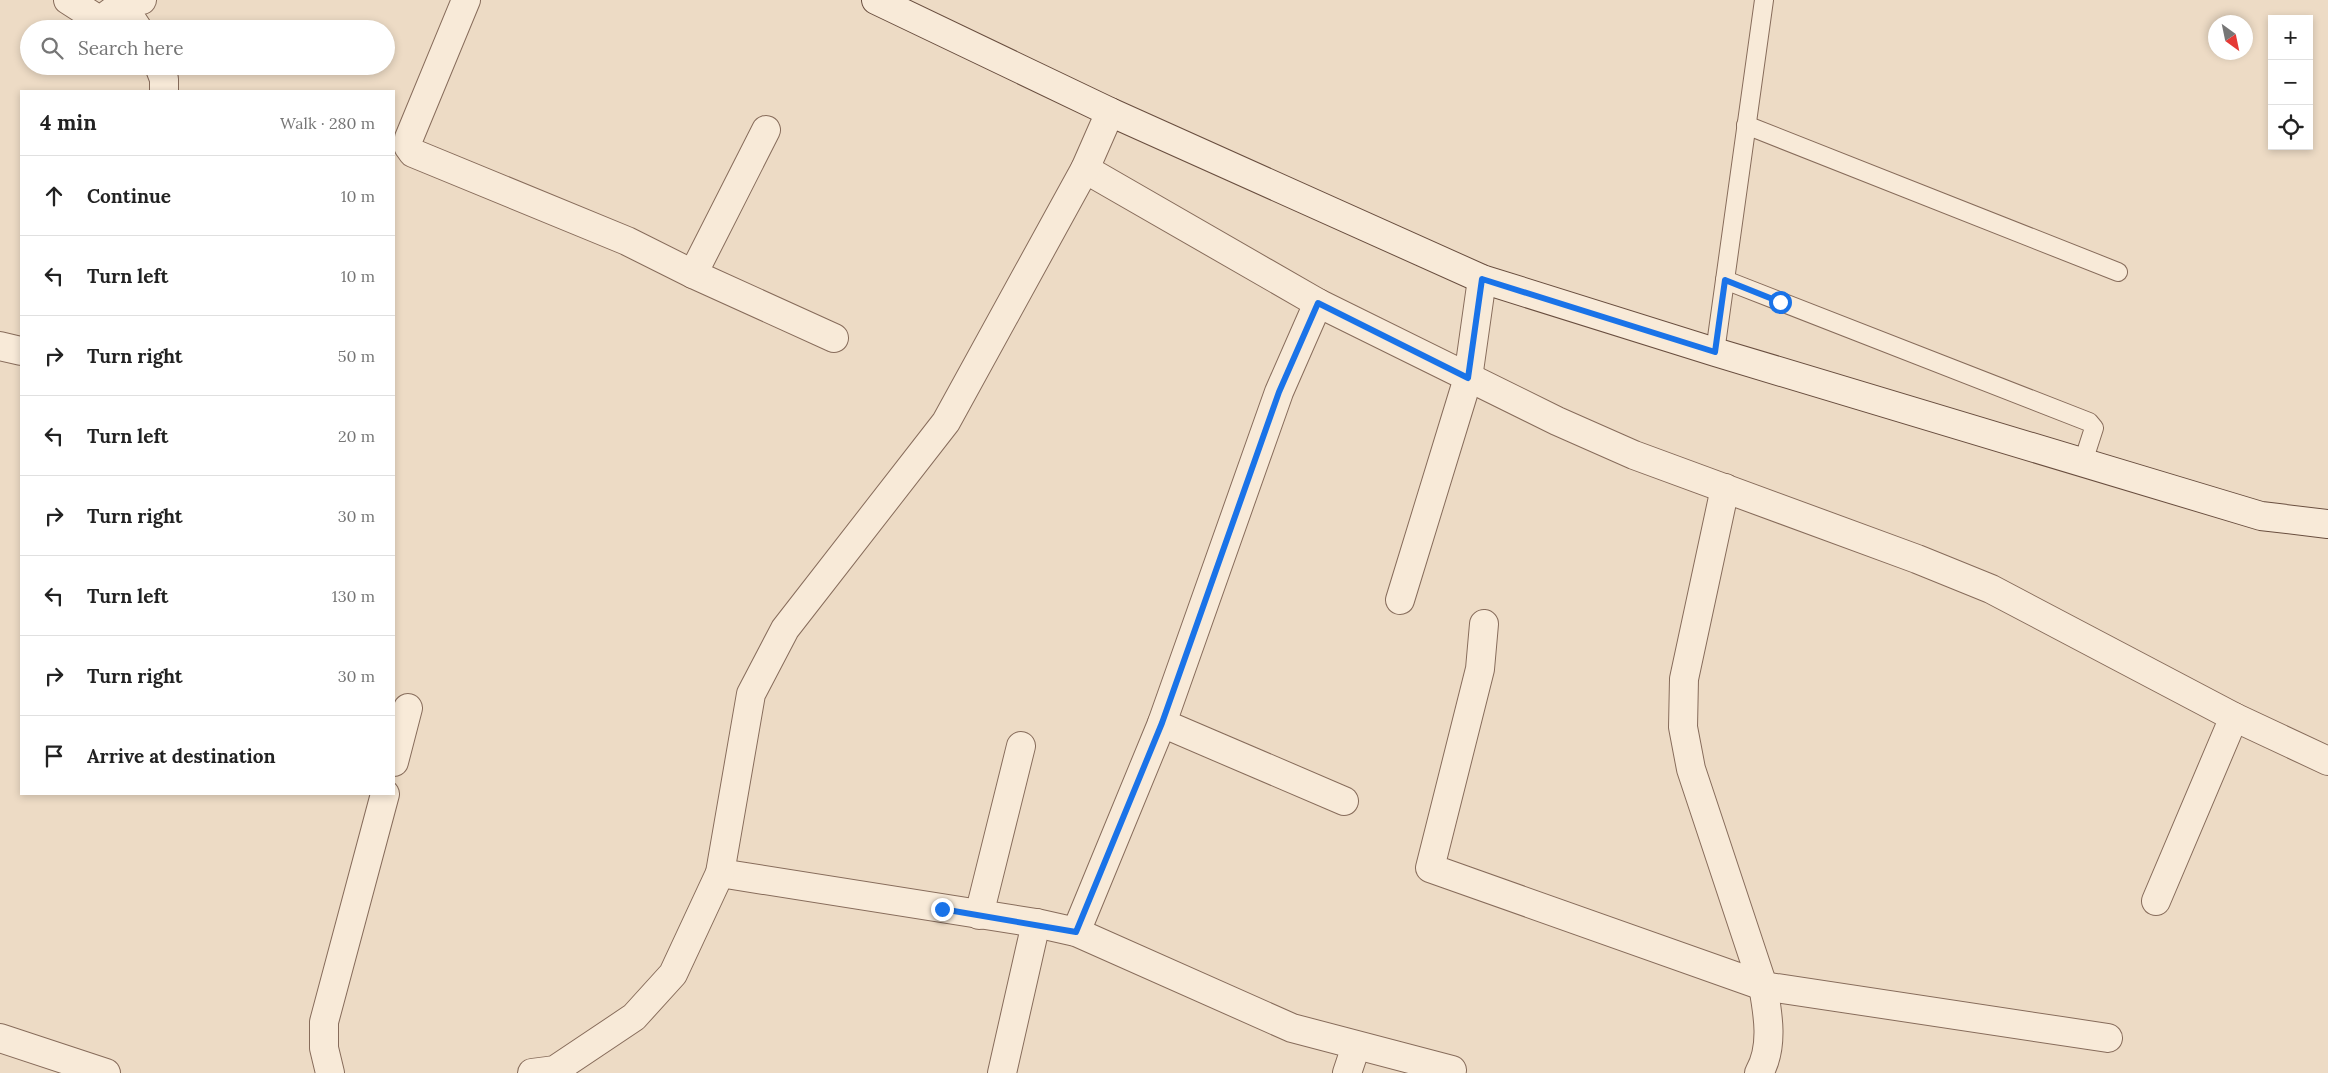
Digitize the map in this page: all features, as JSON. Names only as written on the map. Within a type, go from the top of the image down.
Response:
[{"type":"street","points":[[68,0],[96,18],[102,19],[128,1],[135,20]]},
{"type":"street","points":[[466,0],[409,138],[401,148],[627,242],[692,274],[834,338]]},
{"type":"street","points":[[876,0],[1110,112],[1482,279],[1715,352],[2261,516],[2328,524]]},
{"type":"street","points":[[162,75],[164,90]]},
{"type":"street","points":[[532,1073],[555,1070],[634,1017],[673,974],[720,873],[751,694],[785,629],[946,422],[1085,169],[1110,112]]},
{"type":"street","points":[[692,274],[766,130]]},
{"type":"street","points":[[1085,169],[1318,303],[1556,421],[1634,455],[1917,559],[1991,589],[2234,717],[2328,762]]},
{"type":"street","points":[[1400,600],[1468,378],[1482,279]]},
{"type":"street","points":[[1076,932],[1162,723],[1279,392],[1318,303]]},
{"type":"street","points":[[0,346],[20,352]]},
{"type":"street","points":[[1725,488],[1684,679],[1683,727],[1691,769],[1763,986],[1768,1019],[1765,1070]]},
{"type":"street","points":[[1484,624],[1480,669],[1430,868],[1763,986],[2108,1038]]},
{"type":"street","points":[[395,758],[408,708]]},
{"type":"street","points":[[2156,901],[2234,717]]},
{"type":"street","points":[[1162,723],[1344,801]]},
{"type":"street","points":[[980,915],[1020,746]]},
{"type":"street","points":[[330,1073],[324,1048],[324,1022],[385,795]]},
{"type":"street","points":[[720,873],[1036,923],[1076,932],[1292,1028],[1452,1070]]},
{"type":"street","points":[[1002,1073],[1036,923]]},
{"type":"street","points":[[0,1038],[71,1068],[106,1073]]},
{"type":"street","points":[[1347,1073],[1356,1046]]},
{"type":"lane","points":[[1715,352],[1764,0]]},
{"type":"lane","points":[[1746,125],[2118,272]]},
{"type":"lane","points":[[1725,280],[2089,422],[2094,428],[2083,462]]},
{"type":"route","points":[[942,909],[1036,923],[1076,932],[1162,723],[1279,392],[1318,303],[1468,378],[1482,279],[1715,352],[1725,280],[1780,302]]}]
